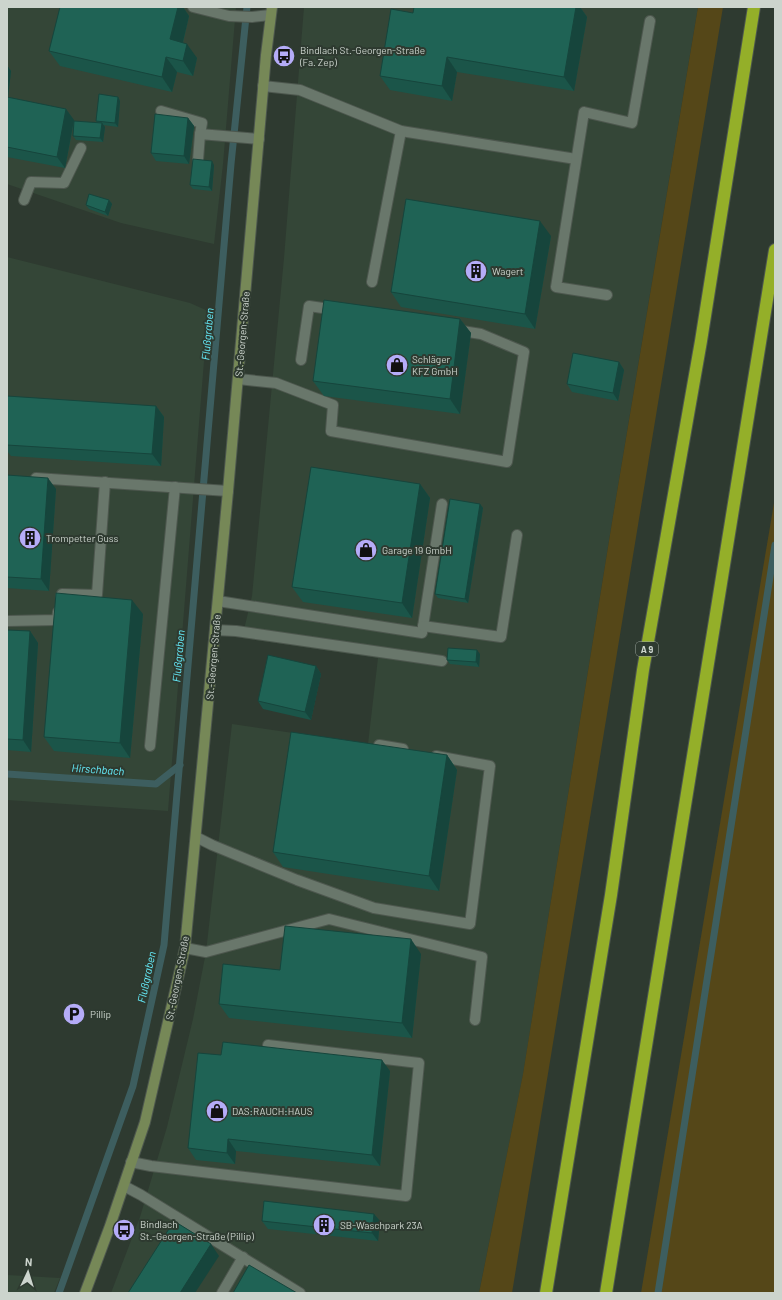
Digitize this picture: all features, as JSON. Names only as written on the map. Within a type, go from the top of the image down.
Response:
[{"type":"highway","name":"A 9","points":[[546,1293],[611,895],[643,670],[701,341],[754,7]]},
{"type":"highway","points":[[606,1293],[775,250]]},
{"type":"street","name":"St.-Georgen-Straße","points":[[85,1293],[144,1126],[185,948],[271,11]]},
{"type":"lane","points":[[193,7],[229,16],[252,17],[271,11]]},
{"type":"lane","points":[[607,296],[556,287],[576,159],[584,112],[632,123],[650,21]]},
{"type":"lane","points":[[263,86],[300,90],[401,131],[576,159]]},
{"type":"lane","points":[[161,111],[202,123],[198,160]]},
{"type":"lane","points":[[372,282],[401,131]]},
{"type":"lane","points":[[200,134],[223,135],[259,140]]},
{"type":"lane","points":[[24,200],[32,182],[64,183],[81,148]]},
{"type":"lane","points":[[301,360],[309,306],[348,312]]},
{"type":"lane","points":[[238,380],[276,383],[333,405],[331,431],[508,462],[524,352],[481,334],[450,329]]},
{"type":"lane","points":[[30,478],[228,491]]},
{"type":"lane","points":[[7,621],[57,620],[62,594],[97,595],[104,482]]},
{"type":"lane","points":[[150,746],[175,487]]},
{"type":"lane","points":[[218,601],[422,633],[442,504]]},
{"type":"lane","points":[[423,626],[501,637],[517,535]]},
{"type":"lane","points":[[215,630],[236,631],[442,661]]},
{"type":"lane","points":[[196,837],[297,880],[374,908],[470,924],[490,766],[379,745]]},
{"type":"lane","points":[[185,948],[206,952],[329,919],[337,920],[482,957],[475,1020]]},
{"type":"lane","points":[[132,1162],[158,1167],[406,1196],[419,1063],[268,1045]]},
{"type":"lane","points":[[124,1186],[300,1293]]},
{"type":"lane","points":[[222,1293],[243,1257]]},
{"type":"shaded area","points":[[7,7],[236,7],[223,164],[214,244],[121,223],[7,184]]},
{"type":"shaded area","points":[[304,7],[698,7],[613,516],[523,1075],[479,1293],[111,1293],[140,1217],[167,1127],[193,1019],[206,952],[232,724],[368,744],[378,658],[242,638],[252,596],[284,258]]},
{"type":"shaded area","points":[[698,7],[723,7],[512,1293],[479,1293],[523,1074],[613,516]]},
{"type":"shaded area","points":[[7,257],[190,303],[208,311],[168,811],[7,800]]},
{"type":"shaded area","points":[[775,497],[775,1293],[641,1293]]},
{"type":"shaded area","points":[[7,1275],[60,1278],[54,1293],[7,1293]]},
{"type":"building","points":[[60,7],[178,7],[170,39],[187,44],[183,61],[166,57],[162,77],[49,51]]},
{"type":"building","points":[[414,7],[576,7],[564,77],[447,57],[442,86],[380,76],[391,9],[413,13]]},
{"type":"building","points":[[99,94],[118,97],[115,123],[96,121]]},
{"type":"building","points":[[7,97],[66,109],[57,157],[7,147]]},
{"type":"building","points":[[155,114],[188,118],[184,156],[151,153]]},
{"type":"building","points":[[74,121],[102,123],[100,138],[73,136]]},
{"type":"building","points":[[193,159],[212,161],[209,187],[190,185]]},
{"type":"building","points":[[89,194],[109,200],[105,212],[86,205]]},
{"type":"building","name":"Wagert","points":[[406,199],[540,221],[525,314],[391,292]]},
{"type":"building","name":"Schläger KFZ GmbH","points":[[324,300],[460,319],[450,399],[313,381]]},
{"type":"building","points":[[573,353],[619,362],[613,393],[567,384]]},
{"type":"building","points":[[7,396],[156,406],[152,454],[7,445]]},
{"type":"building","name":"Garage 19 GmbH","points":[[311,467],[420,484],[402,603],[292,587]]},
{"type":"building","name":"Trompetter Guss","points":[[7,475],[48,478],[41,579],[7,577]]},
{"type":"building","points":[[450,499],[480,504],[465,599],[435,594]]},
{"type":"building","points":[[56,593],[132,600],[120,743],[44,737]]},
{"type":"building","points":[[7,630],[30,631],[23,740],[7,739]]},
{"type":"building","points":[[448,648],[477,650],[476,662],[447,660]]},
{"type":"building","points":[[268,655],[316,666],[305,712],[258,701]]},
{"type":"building","points":[[291,732],[447,755],[429,876],[273,852]]},
{"type":"building","points":[[285,926],[411,939],[402,1023],[219,1004],[223,964],[280,970]]},
{"type":"building","points":[[223,1042],[382,1060],[372,1155],[228,1139],[227,1153],[188,1148],[198,1053],[221,1055]]},
{"type":"building","points":[[264,1201],[374,1214],[372,1233],[262,1221]]},
{"type":"building","points":[[174,1221],[211,1244],[180,1293],[128,1293]]},
{"type":"building","points":[[249,1265],[297,1293],[233,1293]]},
{"type":"waterway","name":"Flußgraben","points":[[59,1293],[133,1086],[164,945],[231,164],[247,7]]},
{"type":"waterway","points":[[658,1293],[775,545]]},
{"type":"waterway","name":"Hirschbach","points":[[7,774],[156,784],[180,765]]},
{"type":"place","name":"Bindlach St.-Georgen-Straße (Fa. Zep)","points":[[284,56]]},
{"type":"place","name":"Wagert","points":[[476,271]]},
{"type":"place","name":"Schläger KFZ GmbH","points":[[397,365]]},
{"type":"place","name":"Trompetter Guss","points":[[30,538]]},
{"type":"place","name":"Garage 19 GmbH","points":[[366,550]]},
{"type":"place","name":"Pillip","points":[[74,1014]]},
{"type":"place","name":"DAS:RAUCH:HAUS","points":[[217,1111]]},
{"type":"place","name":"SB-Waschpark 23A","points":[[324,1225]]},
{"type":"place","name":"Bindlach St.-Georgen-Straße (Pillip)","points":[[124,1230]]}]
